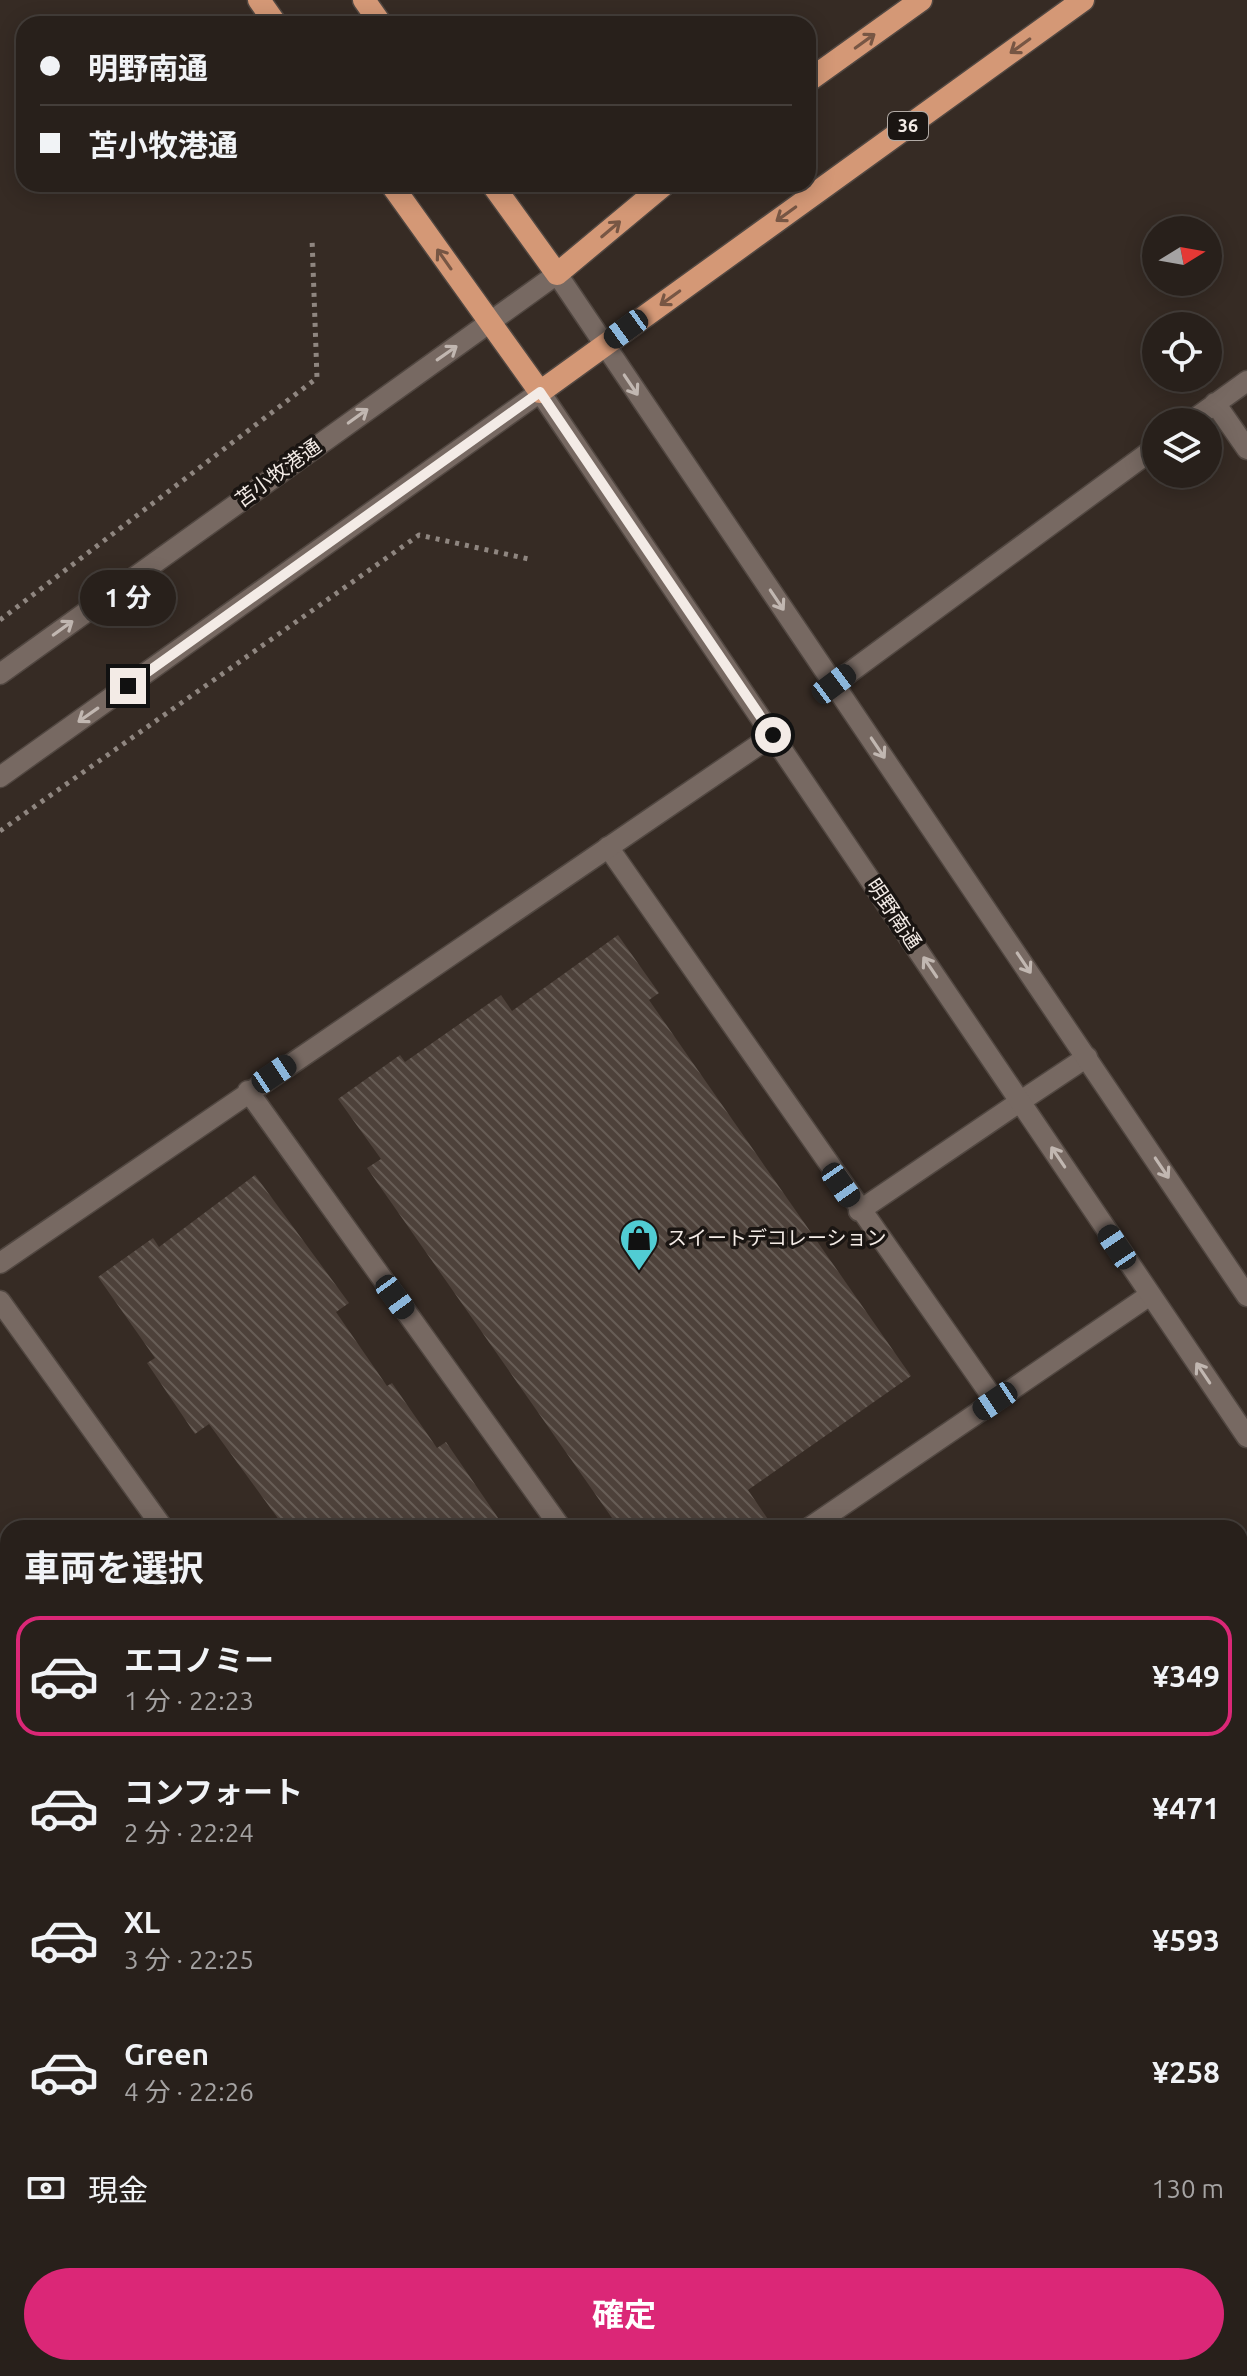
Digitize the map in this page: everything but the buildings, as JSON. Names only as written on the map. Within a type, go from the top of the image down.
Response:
[{"type":"highway","points":[[816,75],[921,0]]},
{"type":"highway","name":"36","points":[[540,392],[1083,0]]},
{"type":"highway","points":[[397,192],[540,392]]},
{"type":"highway","points":[[498,192],[557,274],[655,192]]},
{"type":"street","points":[[557,274],[1244,1286]]},
{"type":"street","name":"苫小牧港通","points":[[0,674],[557,274]]},
{"type":"street","points":[[1208,408],[1247,381]]},
{"type":"street","points":[[0,777],[540,392]]},
{"type":"street","name":"明野南通","points":[[540,392],[1247,1437]]},
{"type":"street","points":[[1215,403],[1247,449]]},
{"type":"street","points":[[834,684],[1142,457]]},
{"type":"street","points":[[0,1263],[773,735]]},
{"type":"street","points":[[608,847],[859,1211],[995,1401]]},
{"type":"street","points":[[859,1211],[1087,1057]]},
{"type":"street","points":[[248,1091],[555,1520]]},
{"type":"street","points":[[821,1520],[1150,1295]]},
{"type":"street","points":[[0,1301],[157,1520]]},
{"type":"path","points":[[0,620],[317,378],[312,238]]},
{"type":"path","points":[[0,831],[419,535],[533,560]]},
{"type":"place","name":"スイートデコレーション","points":[[639,1272]]},
{"type":"route","points":[[128,686],[540,392],[773,735]]}]
